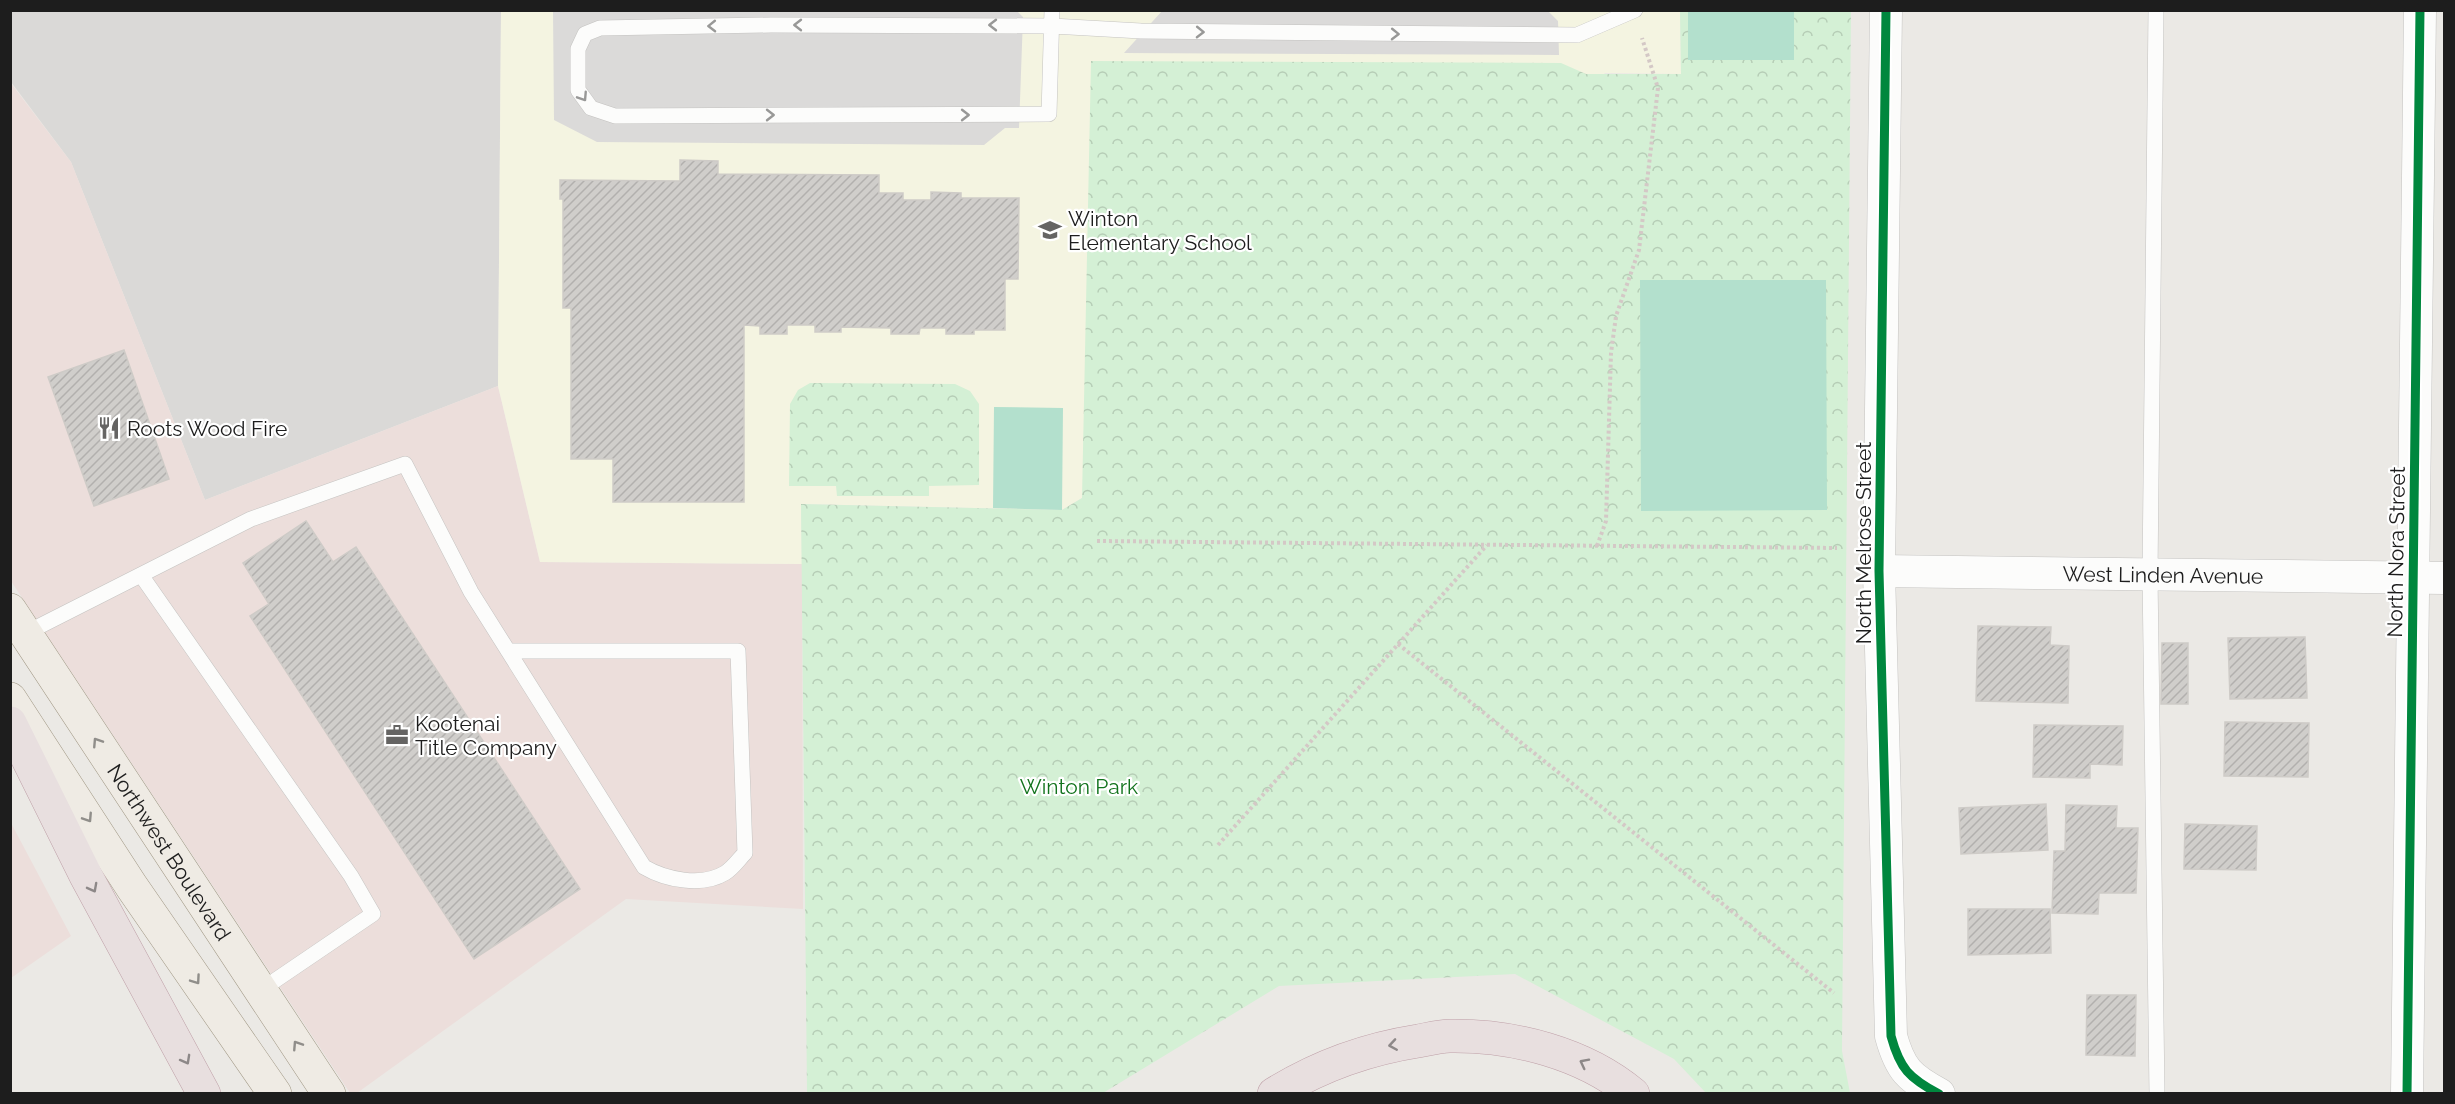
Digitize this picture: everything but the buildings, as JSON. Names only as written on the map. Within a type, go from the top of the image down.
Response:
[{"type":"highway","points":[[10,723],[86,876],[204,1094]]},
{"type":"highway","points":[[1274,1094],[1309,1073],[1357,1054],[1384,1046],[1449,1036],[1499,1040],[1555,1051],[1578,1059],[1618,1081],[1633,1094]]},
{"type":"main road","name":"Northwest Boulevard","points":[[18,622],[329,1094]]},
{"type":"main road","points":[[10,699],[132,887],[275,1094]]},
{"type":"street","name":"North Melrose Street","points":[[1886,10],[1879,571],[1891,1036],[1895,1052],[1907,1072],[1916,1082],[1938,1094]]},
{"type":"street","name":"North Nora Street","points":[[2407,1094],[2420,10]]},
{"type":"street","name":"West Linden Avenue","points":[[1879,571],[2445,578]]},
{"type":"lane","points":[[2156,10],[2150,575],[2157,1094]]},
{"type":"lane","points":[[1052,18],[1049,114],[615,116],[591,108],[578,90],[578,49],[585,34],[600,27],[772,18],[1052,18],[1141,32],[1577,35],[1634,11]]},
{"type":"lane","points":[[18,622],[141,575],[251,519],[405,464],[471,592],[508,651],[644,867],[658,876],[708,880],[726,872],[745,853],[738,651],[508,651]]},
{"type":"lane","points":[[141,575],[351,876],[374,915],[261,990]]},
{"type":"path","points":[[1598,546],[1606,521],[1611,353],[1616,316],[1639,250],[1658,88],[1634,11]]},
{"type":"path","points":[[1097,541],[1837,548]]},
{"type":"path","points":[[1218,845],[1488,544]]},
{"type":"path","points":[[1398,644],[1834,993]]},
{"type":"shaded area","points":[[1547,10],[1558,21],[1559,55],[1124,53],[1162,11]]},
{"type":"shaded area","points":[[11,11],[501,11],[498,386],[205,500],[71,162],[11,82]]},
{"type":"shaded area","name":"Winton Elementary School","points":[[501,11],[1680,11],[1681,74],[1605,73],[1082,498],[1062,510],[801,504],[802,564],[540,562],[498,386]]},
{"type":"shaded area","points":[[553,11],[1017,11],[1023,17],[1019,128],[1005,128],[984,145],[597,142],[554,120]]},
{"type":"shaded area","points":[[10,82],[71,162],[205,500],[498,386],[540,562],[802,564],[803,909],[626,899],[357,1093],[350,1093],[11,581]]},
{"type":"shaded area","points":[[11,823],[71,936],[10,978]]},
{"type":"green space","name":"Winton Park","points":[[1680,11],[1851,11],[1842,1051],[1850,1093],[1706,1093],[1674,1059],[1515,974],[1279,986],[1103,1093],[807,1093],[801,504],[1062,510],[1082,498],[1091,61],[1561,63],[1586,74],[1681,74]]},
{"type":"green space","points":[[1688,11],[1794,11],[1794,60],[1688,60]]},
{"type":"green space","points":[[1640,280],[1826,280],[1827,510],[1641,511]]},
{"type":"green space","points":[[810,383],[955,384],[970,391],[979,404],[979,485],[929,486],[929,496],[837,496],[836,486],[789,486],[790,404],[798,390]]},
{"type":"green space","points":[[994,407],[1063,408],[1062,510],[993,508]]},
{"type":"cycle path","points":[[1886,10],[1879,571],[1891,1036],[1902,1065],[1920,1083],[1939,1094]]},
{"type":"cycle path","points":[[2407,1094],[2420,10]]},
{"type":"place","name":"Winton Elementary School","points":[[1050,230]]},
{"type":"place","name":"Roots Wood Fire","points":[[109,428]]},
{"type":"place","name":"Kootenai Title Company","points":[[397,735]]}]
